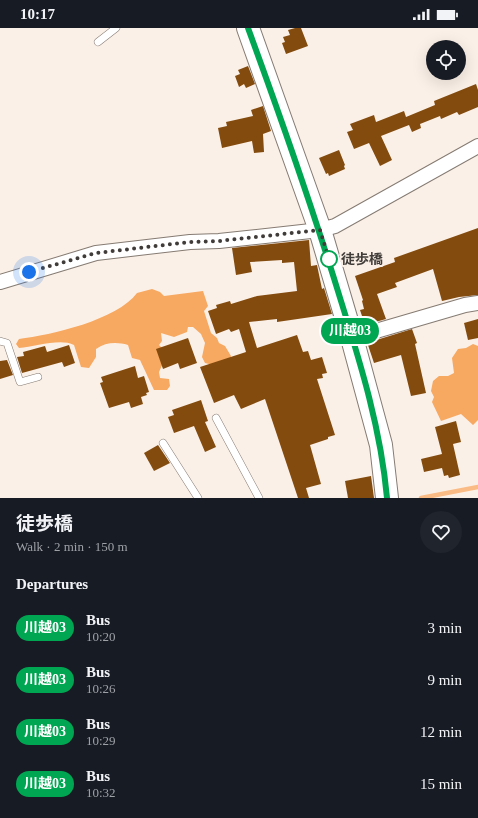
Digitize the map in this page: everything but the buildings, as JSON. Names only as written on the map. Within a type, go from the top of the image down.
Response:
[{"type":"main road","points":[[248,28],[320,230],[352,338],[381,445],[387,498]]},
{"type":"street","points":[[0,282],[96,253],[190,242],[219,241],[320,230],[334,226],[478,146]]},
{"type":"street","points":[[352,338],[465,304],[478,302]]},
{"type":"lane","points":[[98,42],[116,28]]},
{"type":"lane","points":[[0,341],[7,343],[20,382],[38,377]]},
{"type":"lane","points":[[216,418],[259,498]]},
{"type":"lane","points":[[163,443],[198,498]]},
{"type":"shaded area","points":[[152,289],[160,292],[164,296],[203,291],[208,306],[204,311],[211,333],[217,338],[219,343],[225,346],[231,356],[229,364],[217,366],[205,363],[202,357],[205,343],[201,334],[193,327],[188,327],[187,332],[174,337],[161,333],[162,341],[159,345],[164,350],[164,361],[159,372],[160,378],[169,379],[170,386],[167,390],[154,390],[140,360],[132,358],[128,345],[112,343],[96,349],[96,357],[89,368],[81,367],[74,345],[68,343],[62,342],[19,348],[16,344],[19,339],[48,334],[82,325],[115,311],[128,303],[137,293]]},
{"type":"shaded area","points":[[473,344],[478,346],[478,420],[473,425],[461,414],[441,421],[432,402],[434,397],[431,391],[433,381],[439,376],[448,376],[454,373],[452,358],[458,349],[466,348]]},
{"type":"waterway","points":[[421,498],[478,487]]},
{"type":"bus line","name":"川越03","points":[[248,28],[320,230],[352,338],[381,445],[387,498]]},
{"type":"place","name":"徒歩橋","points":[[329,259]]},
{"type":"route","points":[[29,272],[96,253],[127,248],[190,242],[219,241],[320,230],[329,259]]}]
